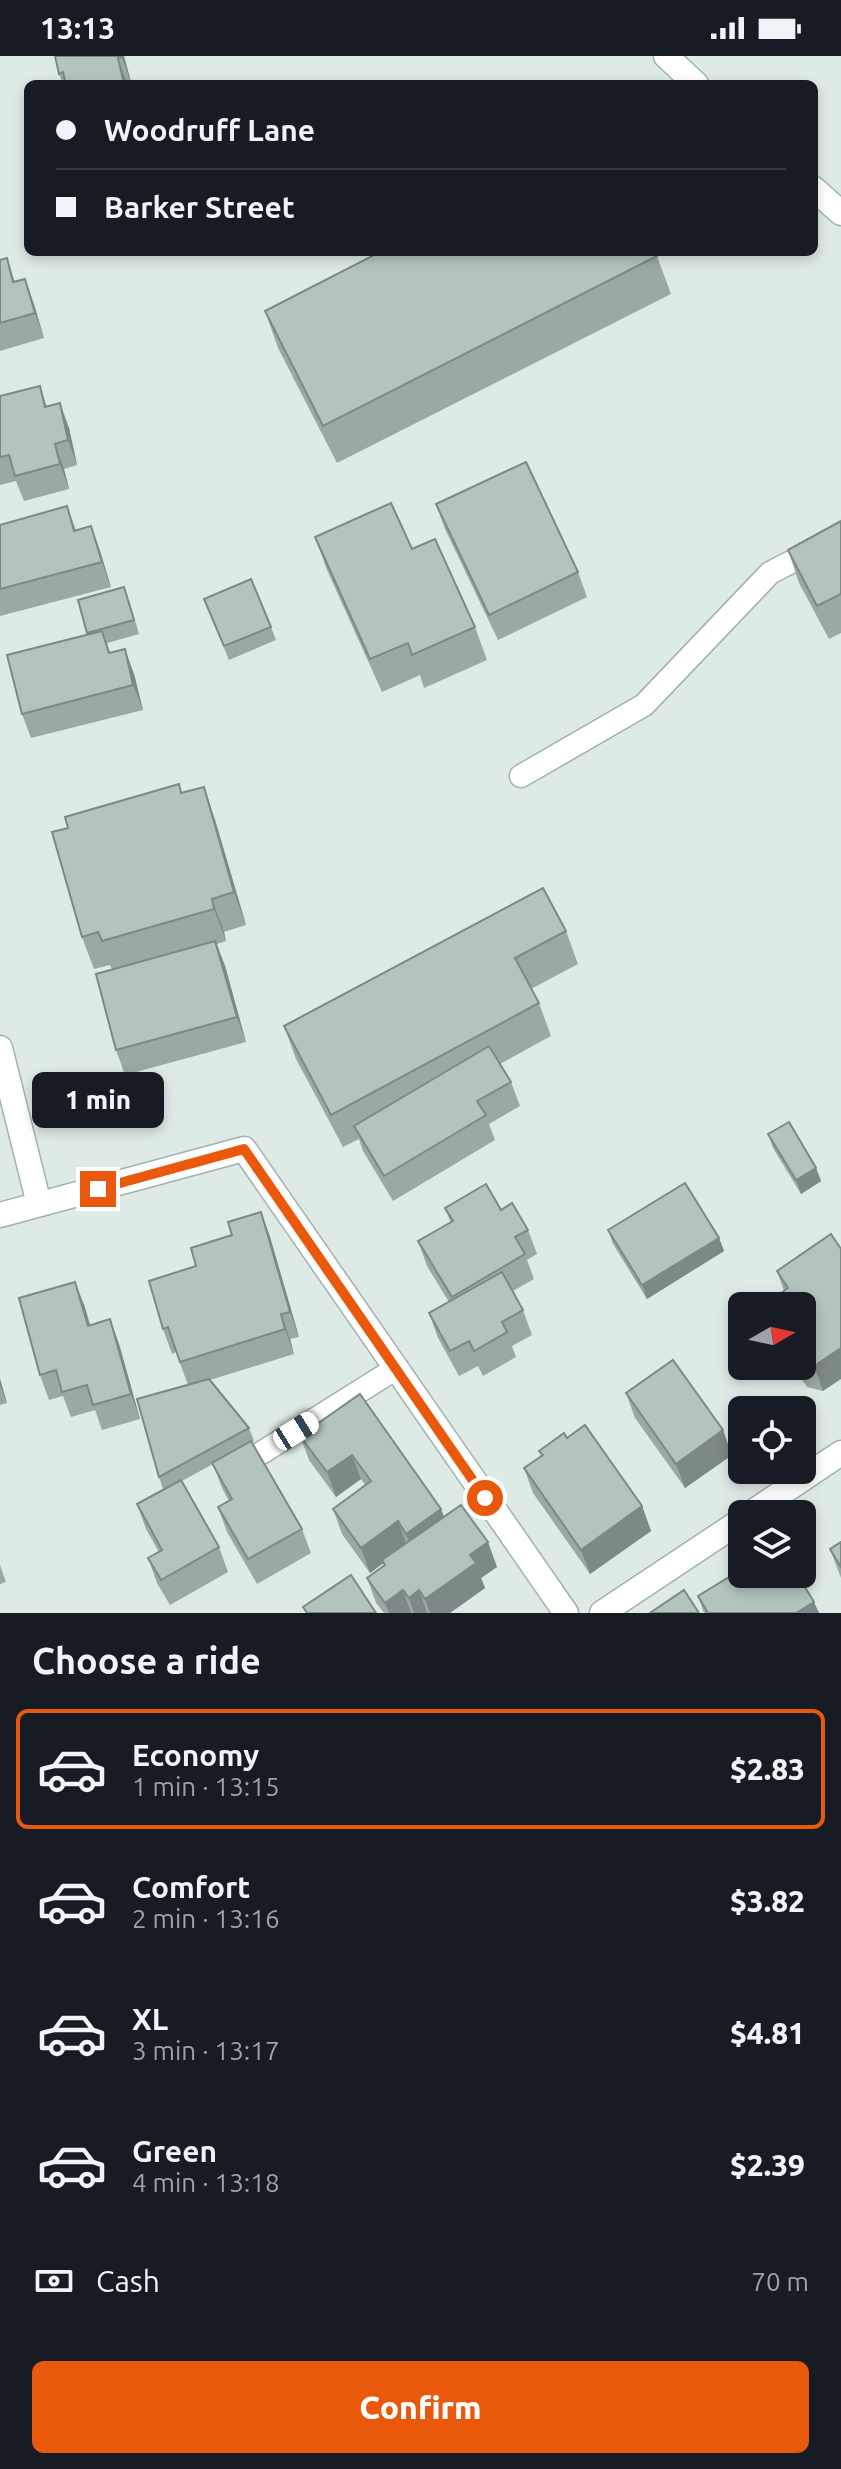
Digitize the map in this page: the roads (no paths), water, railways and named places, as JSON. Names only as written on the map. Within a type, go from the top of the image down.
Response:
[{"type":"street","points":[[666,56],[692,80]]},
{"type":"street","points":[[818,193],[841,213]]},
{"type":"street","points":[[0,1048],[39,1204]]},
{"type":"street","points":[[0,1215],[244,1149],[566,1613]]},
{"type":"street","points":[[771,1500],[841,1453]]},
{"type":"street","points":[[602,1613],[728,1529]]},
{"type":"lane","points":[[521,776],[644,705],[770,573],[841,536]]},
{"type":"lane","points":[[242,1465],[395,1369]]}]
